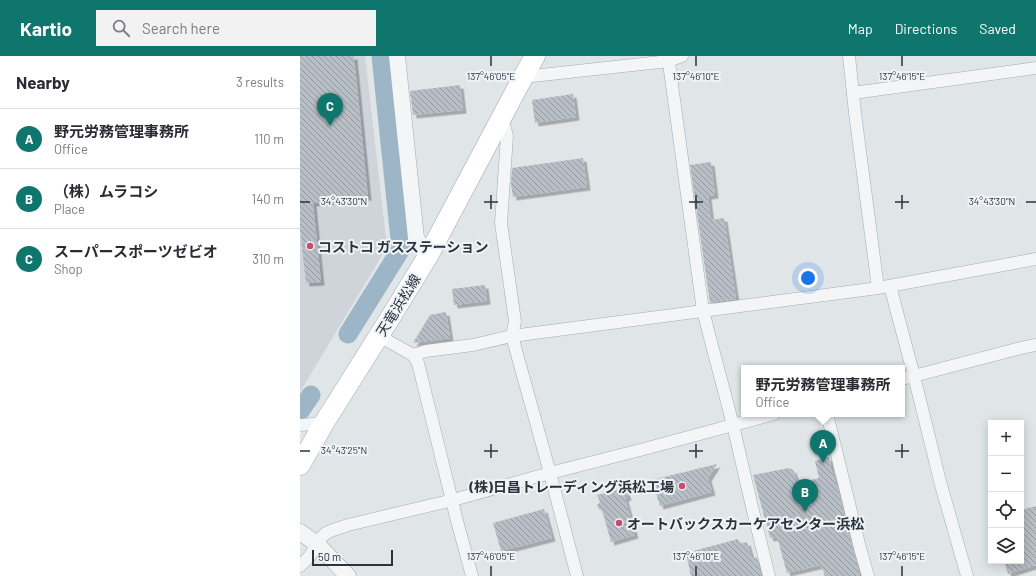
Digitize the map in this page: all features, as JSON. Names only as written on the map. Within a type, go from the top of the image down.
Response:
[{"type":"main road","name":"天竜浜松線","points":[[300,465],[324,423],[428,256],[535,56]]},
{"type":"street","points":[[397,56],[416,238],[428,256]]},
{"type":"street","points":[[523,77],[682,56]]},
{"type":"street","points":[[849,56],[878,288]]},
{"type":"street","points":[[668,58],[703,311],[733,425],[769,576]]},
{"type":"street","points":[[853,93],[1036,68]]},
{"type":"street","points":[[502,116],[507,136],[501,223],[515,321],[512,336],[577,576]]},
{"type":"street","points":[[413,356],[426,351],[512,336],[878,288],[1036,259]]},
{"type":"street","points":[[890,286],[941,485],[968,576]]},
{"type":"street","points":[[379,336],[413,356],[418,363],[472,576]]},
{"type":"street","points":[[905,378],[1036,345]]},
{"type":"street","points":[[300,566],[310,557],[317,544],[326,533],[348,525],[453,500],[550,472],[644,449],[763,417]]},
{"type":"street","points":[[828,417],[868,576]]},
{"type":"street","points":[[300,425],[324,423]]},
{"type":"street","points":[[300,532],[317,544],[348,576]]},
{"type":"shaded area","points":[[300,56],[365,56],[387,247],[300,392]]},
{"type":"building","points":[[300,56],[354,56],[368,197],[313,203],[321,282],[306,283],[300,230]]},
{"type":"building","points":[[460,85],[463,110],[413,115],[410,91]]},
{"type":"building","points":[[573,94],[576,117],[535,123],[532,100]]},
{"type":"building","points":[[583,158],[587,187],[513,197],[511,184],[512,168]]},
{"type":"building","points":[[711,162],[715,195],[708,196],[711,220],[724,218],[736,299],[710,303],[690,165]]},
{"type":"building","points":[[485,285],[487,301],[454,305],[452,289]]},
{"type":"building","points":[[446,312],[450,338],[413,343],[430,315]]},
{"type":"building","points":[[829,457],[830,466],[838,489],[860,576],[825,576],[821,565],[787,573],[777,537],[770,538],[753,475],[789,468],[793,470],[798,483],[819,478],[815,461]]},
{"type":"building","name":"(株)日昌トレーディング浜松工場","points":[[717,464],[708,478],[712,492],[660,506],[652,480]]},
{"type":"building","name":"オートバックスカーケアセンター浜松","points":[[625,488],[628,497],[625,498],[635,535],[611,542],[602,510],[599,509],[597,505],[600,502],[597,495]]},
{"type":"building","points":[[1036,506],[1036,565],[1008,574],[1005,564],[1024,564],[1024,509]]},
{"type":"building","points":[[544,509],[552,538],[501,551],[493,523]]},
{"type":"building","points":[[738,539],[740,544],[747,542],[752,559],[757,557],[761,576],[691,576],[686,553]]},
{"type":"waterway","points":[[348,334],[401,249],[381,56]]},
{"type":"waterway","points":[[300,411],[311,395]]},
{"type":"place","name":"スーパースポーツゼビオ","points":[[330,126]]},
{"type":"place","name":"コストコ ガスステーション","points":[[310,246]]},
{"type":"place","name":"野元労務管理事務所","points":[[823,463]]},
{"type":"place","name":"(株)日昌トレーディング浜松工場","points":[[682,486]]},
{"type":"place","name":"（株）ムラコシ","points":[[805,512]]},
{"type":"place","name":"オートバックスカーケアセンター浜松","points":[[619,523]]}]
